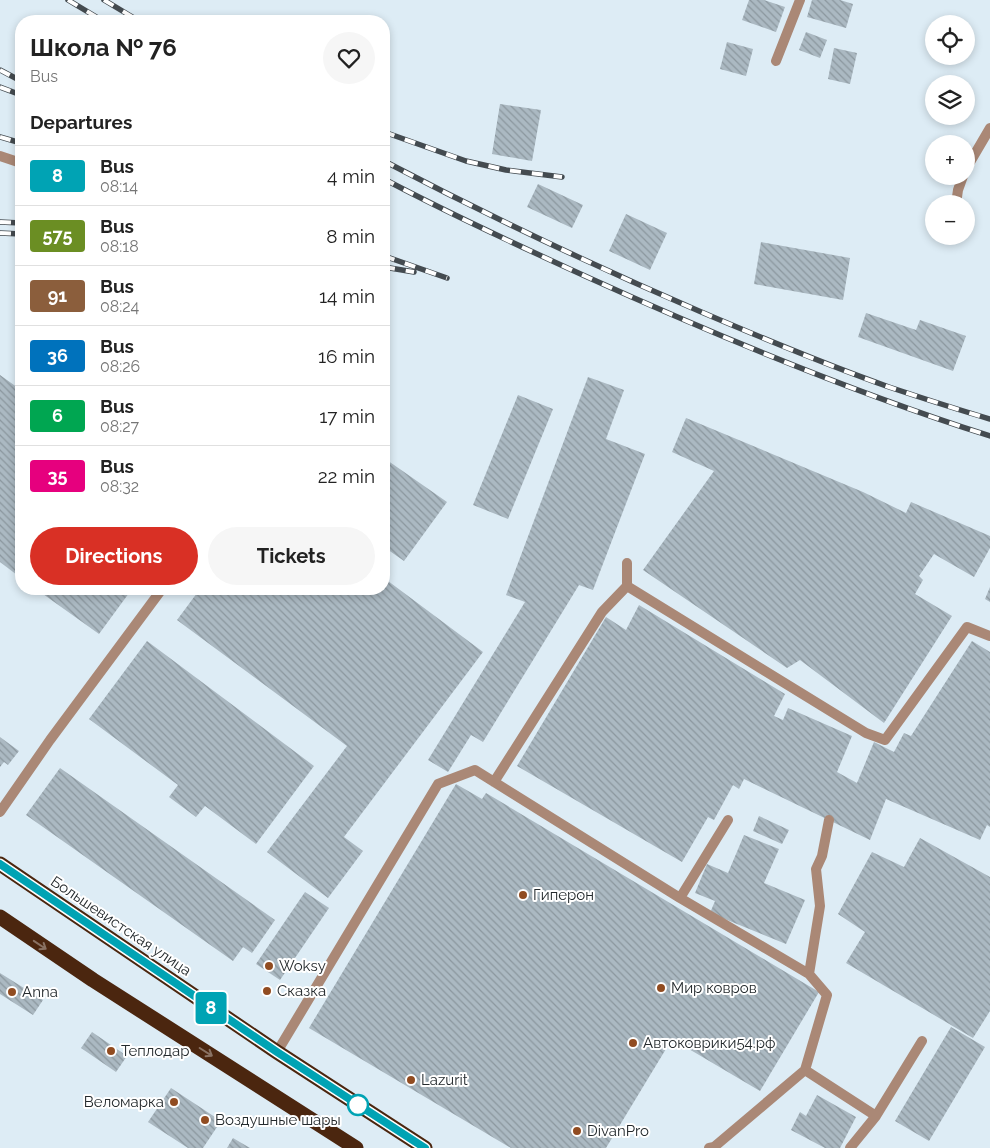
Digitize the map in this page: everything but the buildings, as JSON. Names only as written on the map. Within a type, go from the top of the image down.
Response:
[{"type":"highway","name":"Большевистская улица","points":[[0,864],[277,1052],[425,1148]]},
{"type":"highway","points":[[0,917],[93,980],[356,1148]]},
{"type":"street","points":[[776,61],[800,0]]},
{"type":"street","points":[[975,154],[990,128]]},
{"type":"street","points":[[0,156],[15,160]]},
{"type":"street","points":[[494,782],[602,612],[627,586],[627,564]]},
{"type":"street","points":[[627,586],[866,733],[885,740],[967,626],[990,636]]},
{"type":"street","points":[[0,812],[50,740],[158,595]]},
{"type":"street","points":[[277,1052],[438,784],[475,770],[680,898],[810,974],[827,996],[805,1070],[714,1147],[710,1148]]},
{"type":"street","points":[[680,898],[728,820]]},
{"type":"street","points":[[810,974],[820,906],[816,869],[822,856],[829,820]]},
{"type":"street","points":[[850,1148],[876,1116],[922,1041]]},
{"type":"street","points":[[805,1070],[876,1116]]},
{"type":"railway","points":[[68,0],[93,15]]},
{"type":"railway","points":[[104,0],[129,15]]},
{"type":"railway","points":[[0,70],[15,78]]},
{"type":"railway","points":[[0,87],[15,93]]},
{"type":"railway","points":[[390,134],[466,161],[506,170],[562,177]]},
{"type":"railway","points":[[0,137],[15,141]]},
{"type":"railway","points":[[390,164],[540,239],[723,321],[865,378],[990,419]]},
{"type":"railway","points":[[390,182],[509,241],[685,320],[836,382],[990,436]]},
{"type":"railway","points":[[0,222],[15,223]]},
{"type":"railway","points":[[0,233],[15,234]]},
{"type":"railway","points":[[390,258],[447,278]]},
{"type":"railway","points":[[390,268],[414,272]]},
{"type":"bus line","name":"8","points":[[0,864],[277,1052],[425,1148]]},
{"type":"place","name":"Гиперон","points":[[523,895]]},
{"type":"place","name":"Woksy","points":[[269,966]]},
{"type":"place","name":"Мир ковров","points":[[661,988]]},
{"type":"place","name":"Сказка","points":[[267,991]]},
{"type":"place","name":"Anna","points":[[12,992]]},
{"type":"place","name":"Автоковрики54.рф","points":[[633,1043]]},
{"type":"place","name":"Теплодар","points":[[111,1051]]},
{"type":"place","name":"Lazurit","points":[[411,1080]]},
{"type":"place","name":"Веломарка","points":[[174,1102]]},
{"type":"place","name":"Воздушные шары","points":[[205,1120]]},
{"type":"place","name":"DivanPro","points":[[577,1131]]}]
